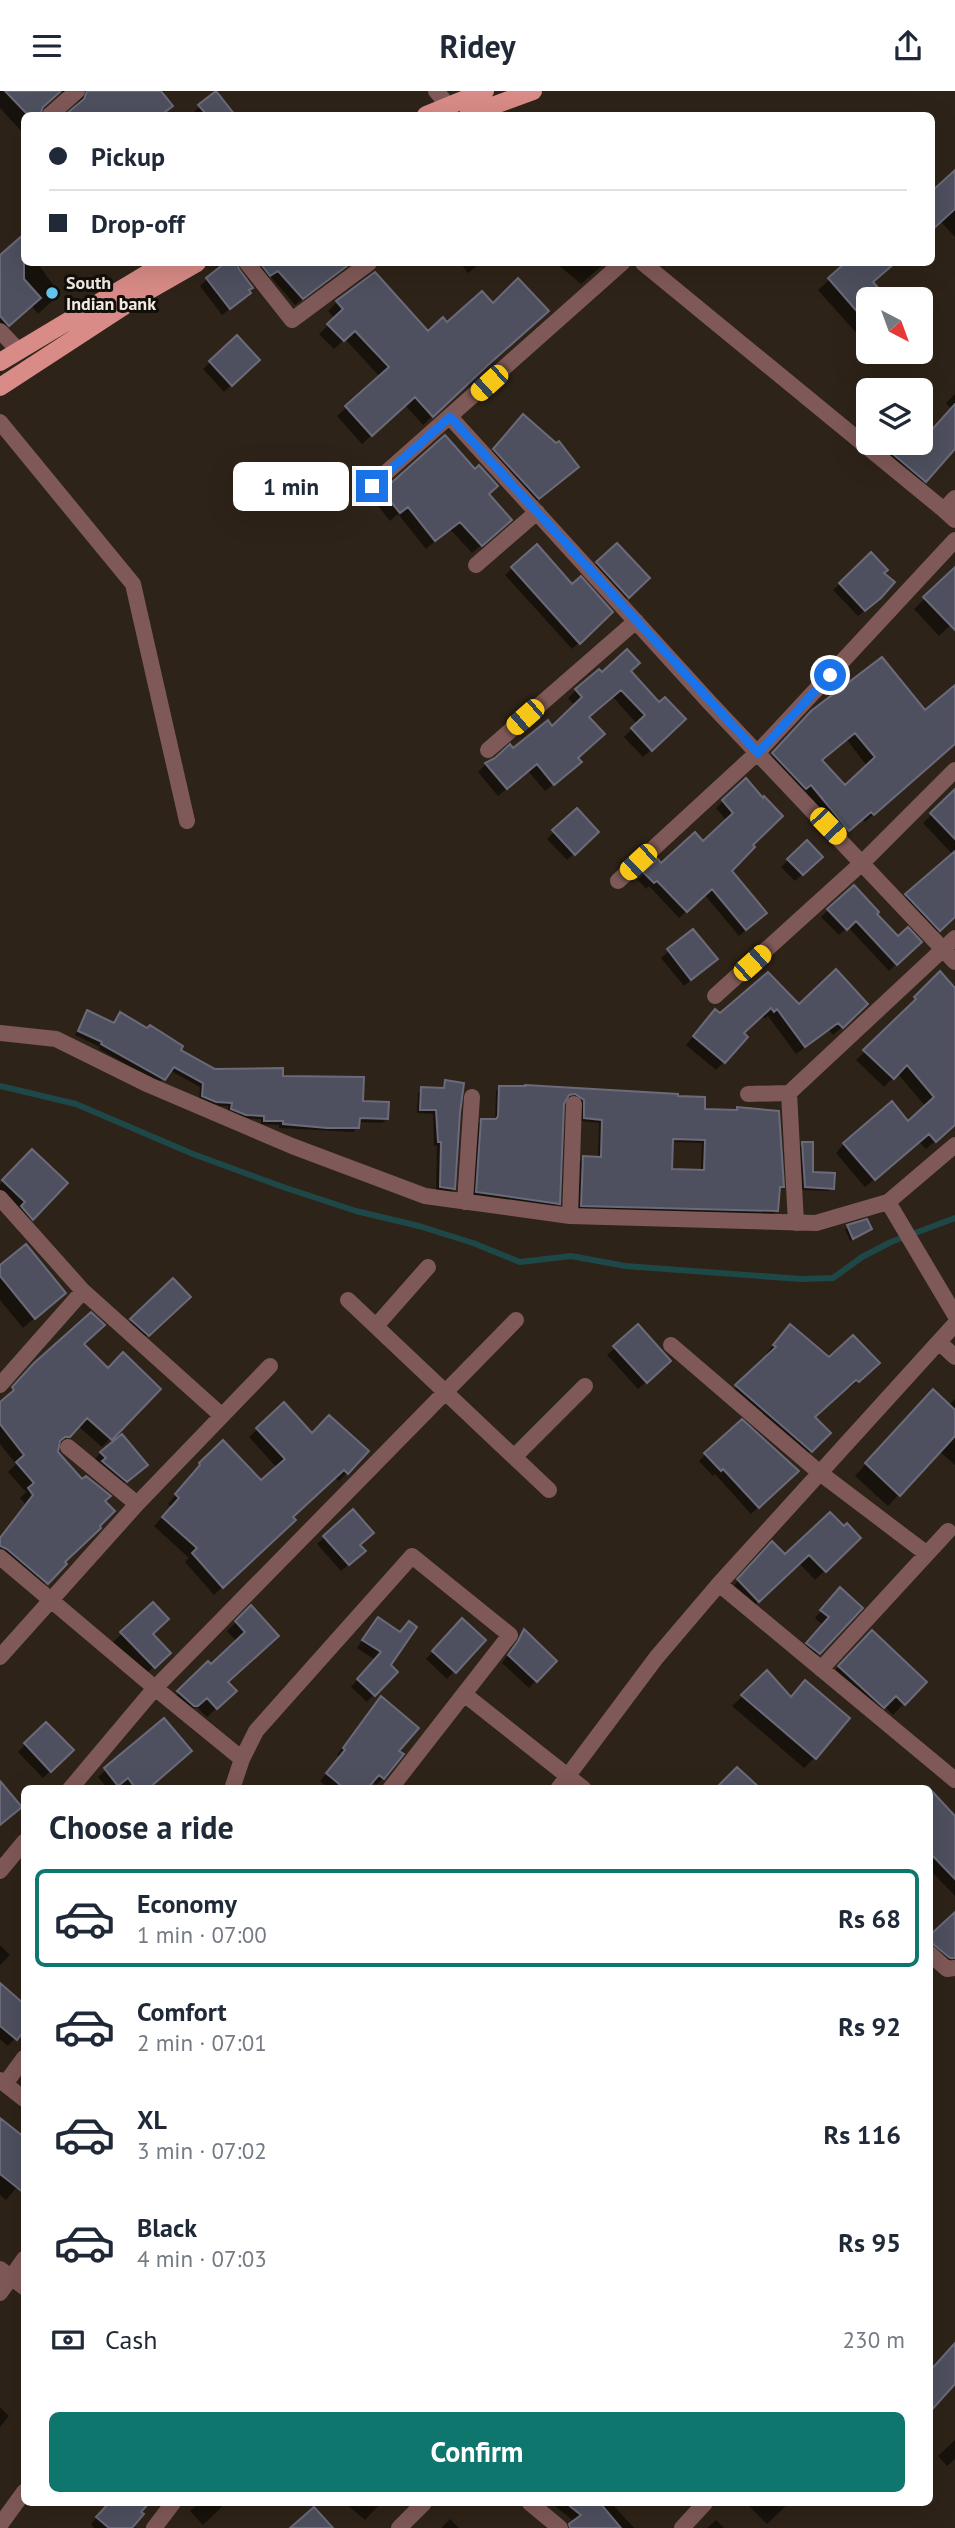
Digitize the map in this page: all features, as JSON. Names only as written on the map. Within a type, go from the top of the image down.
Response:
[{"type":"main road","points":[[433,112],[485,91]]},
{"type":"main road","points":[[476,112],[533,91]]},
{"type":"main road","points":[[0,362],[159,266]]},
{"type":"main road","points":[[0,387],[141,295],[192,266]]},
{"type":"street","points":[[53,112],[77,91]]},
{"type":"street","points":[[436,91],[448,105]]},
{"type":"street","points":[[249,266],[292,320],[365,266]]},
{"type":"street","points":[[372,486],[619,266]]},
{"type":"street","points":[[647,266],[951,509]]},
{"type":"street","points":[[0,331],[19,351]]},
{"type":"street","points":[[450,417],[758,753],[863,862],[949,943],[955,962]]},
{"type":"street","points":[[0,422],[133,584],[187,821]]},
{"type":"street","points":[[476,565],[537,512]]},
{"type":"street","points":[[618,881],[758,753],[955,540]]},
{"type":"street","points":[[488,750],[636,621]]},
{"type":"street","points":[[715,996],[863,862],[955,770]]},
{"type":"street","points":[[748,1094],[789,1093],[949,943]]},
{"type":"street","points":[[0,1033],[56,1039],[149,1086],[292,1146],[425,1196],[570,1216],[816,1223],[888,1202],[955,1145]]},
{"type":"street","points":[[789,1093],[796,1223]]},
{"type":"street","points":[[465,1202],[471,1097]]},
{"type":"street","points":[[570,1216],[573,1104]]},
{"type":"street","points":[[0,1198],[83,1291],[221,1415]]},
{"type":"street","points":[[888,1202],[955,1315]]},
{"type":"street","points":[[376,1326],[428,1267]]},
{"type":"street","points":[[0,1385],[83,1291]]},
{"type":"street","points":[[348,1300],[549,1490]]},
{"type":"street","points":[[73,1785],[155,1688],[516,1319]]},
{"type":"street","points":[[464,1694],[563,1782],[656,1658],[719,1584],[955,1325]]},
{"type":"street","points":[[939,1342],[955,1357]]},
{"type":"street","points":[[670,1345],[820,1473],[927,1554]]},
{"type":"street","points":[[0,1657],[137,1504],[270,1366]]},
{"type":"street","points":[[514,1457],[585,1386]]},
{"type":"street","points":[[68,1447],[137,1504]]},
{"type":"street","points":[[821,1669],[948,1531]]},
{"type":"street","points":[[233,1785],[256,1731],[412,1556],[510,1635],[393,1785]]},
{"type":"street","points":[[0,1557],[242,1759]]},
{"type":"street","points":[[719,1584],[955,1780]]},
{"type":"street","points":[[0,1871],[21,1846]]},
{"type":"street","points":[[933,1956],[947,1969],[955,1968]]},
{"type":"street","points":[[21,2061],[2,2082],[21,2097]]},
{"type":"street","points":[[0,2293],[12,2278]]},
{"type":"street","points":[[0,2525],[21,2496]]},
{"type":"street","points":[[154,2528],[171,2506]]},
{"type":"street","points":[[399,2528],[421,2506]]},
{"type":"street","points":[[534,2506],[560,2528]]},
{"type":"street","points":[[682,2528],[702,2506]]},
{"type":"building","points":[[5,91],[61,91],[41,112],[25,112]]},
{"type":"building","points":[[87,91],[161,91],[173,106],[165,112],[69,112],[84,99]]},
{"type":"building","points":[[216,91],[233,112],[204,112],[198,105]]},
{"type":"building","points":[[955,170],[955,209],[935,227],[935,188]]},
{"type":"building","points":[[21,237],[24,279],[41,298],[9,326],[0,316],[0,255]]},
{"type":"building","points":[[221,266],[238,266],[253,288],[249,290],[251,293],[230,309],[206,278]]},
{"type":"building","points":[[262,266],[347,266],[303,299],[278,271],[270,276]]},
{"type":"building","points":[[842,266],[892,266],[873,282],[877,287],[856,287],[856,310],[828,278]]},
{"type":"building","points":[[375,272],[428,331],[443,317],[447,322],[482,291],[493,303],[518,278],[549,311],[433,417],[415,397],[372,436],[345,406],[389,367],[355,331],[344,341],[327,324],[343,309],[336,301]]},
{"type":"building","points":[[237,335],[260,360],[232,386],[209,361]]},
{"type":"building","points":[[955,404],[955,449],[926,482],[894,455],[933,455],[933,429]]},
{"type":"building","points":[[523,414],[556,443],[559,441],[579,467],[539,499],[493,449]]},
{"type":"building","points":[[445,435],[475,469],[479,465],[498,486],[489,494],[512,520],[482,546],[460,522],[435,541],[408,507],[400,513],[382,491]]},
{"type":"building","points":[[617,543],[650,578],[629,598],[596,562]]},
{"type":"building","points":[[537,544],[572,584],[581,576],[613,612],[580,644],[511,567]]},
{"type":"building","points":[[871,552],[888,570],[884,573],[895,582],[865,611],[839,583]]},
{"type":"building","points":[[955,567],[955,630],[923,597]]},
{"type":"building","points":[[627,649],[640,663],[631,671],[659,702],[665,697],[686,719],[652,751],[631,728],[645,715],[621,690],[589,717],[605,734],[578,758],[582,762],[554,785],[537,764],[507,789],[485,763],[510,744],[513,748],[548,720],[552,726],[582,697],[575,689],[599,669],[602,672]]},
{"type":"building","points":[[882,657],[925,710],[955,685],[955,744],[874,815],[871,812],[849,831],[811,785],[806,789],[772,753],[811,711]],"holes":[[[855,733],[875,757],[845,785],[822,760]]]},
{"type":"building","points":[[746,778],[783,816],[753,845],[755,847],[732,871],[767,913],[746,930],[712,889],[687,912],[657,881],[654,883],[643,872],[658,859],[661,863],[695,832],[703,841],[733,813],[722,800]]},
{"type":"building","points":[[955,789],[955,839],[930,813]]},
{"type":"building","points":[[577,808],[599,832],[575,855],[552,830]]},
{"type":"building","points":[[807,840],[823,857],[803,875],[787,859]]},
{"type":"building","points":[[955,851],[955,917],[940,931],[905,894]]},
{"type":"building","points":[[854,885],[898,936],[908,927],[922,942],[897,965],[856,921],[847,930],[827,909]]},
{"type":"building","points":[[693,929],[718,959],[691,980],[667,949]]},
{"type":"building","points":[[836,969],[868,1004],[843,1028],[838,1023],[805,1047],[777,1009],[774,1012],[771,1008],[744,1033],[748,1037],[725,1063],[693,1036],[715,1009],[720,1013],[768,972],[799,1004]]},
{"type":"building","points":[[940,971],[955,988],[955,1125],[936,1142],[929,1134],[875,1180],[843,1143],[892,1101],[908,1121],[934,1097],[907,1065],[894,1079],[863,1050],[916,999],[914,997]]},
{"type":"building","points":[[87,1010],[114,1023],[120,1012],[147,1028],[150,1025],[183,1046],[181,1050],[215,1069],[283,1068],[283,1076],[364,1077],[363,1101],[389,1102],[388,1119],[360,1118],[359,1128],[327,1128],[264,1121],[264,1116],[246,1115],[231,1109],[232,1103],[216,1102],[202,1096],[203,1083],[174,1067],[165,1080],[101,1044],[102,1042],[78,1031]]},
{"type":"building","points":[[445,1080],[464,1083],[455,1189],[440,1187],[441,1142],[438,1142],[436,1110],[420,1110],[421,1087],[444,1088]]},
{"type":"building","points":[[499,1086],[678,1094],[705,1097],[705,1109],[737,1110],[737,1107],[779,1111],[784,1187],[780,1187],[778,1211],[581,1206],[583,1156],[601,1157],[602,1120],[584,1118],[584,1100],[575,1094],[569,1095],[564,1104],[560,1204],[476,1192],[481,1119],[496,1119],[498,1116]],"holes":[[[673,1139],[705,1140],[704,1170],[672,1169]]]},
{"type":"building","points":[[802,1142],[813,1142],[813,1172],[835,1173],[834,1189],[805,1187]]},
{"type":"building","points":[[32,1149],[68,1183],[33,1220],[21,1206],[25,1202],[2,1180]]},
{"type":"building","points":[[867,1219],[872,1229],[853,1239],[847,1225]]},
{"type":"building","points":[[26,1244],[66,1293],[35,1319],[0,1276],[0,1265]]},
{"type":"building","points":[[173,1278],[191,1297],[149,1336],[130,1319]]},
{"type":"building","points":[[91,1312],[105,1325],[84,1344],[108,1368],[123,1352],[161,1389],[112,1440],[87,1418],[70,1437],[60,1441],[58,1452],[82,1479],[86,1476],[111,1496],[105,1501],[115,1511],[65,1562],[67,1564],[48,1584],[0,1546],[0,1538],[33,1495],[28,1488],[34,1483],[16,1462],[24,1455],[0,1424],[0,1402],[14,1390],[12,1387],[34,1363]]},
{"type":"building","points":[[638,1324],[671,1361],[647,1383],[613,1346]]},
{"type":"building","points":[[790,1324],[829,1357],[853,1335],[880,1363],[859,1382],[856,1380],[815,1417],[831,1433],[812,1452],[735,1385],[776,1347],[773,1345]]},
{"type":"building","points":[[933,1389],[955,1410],[955,1436],[900,1496],[865,1463]]},
{"type":"building","points":[[284,1402],[312,1433],[329,1415],[369,1451],[348,1474],[344,1470],[293,1517],[296,1520],[223,1588],[192,1553],[197,1548],[162,1517],[179,1498],[175,1494],[199,1463],[223,1440],[261,1480],[285,1459],[256,1428]]},
{"type":"building","points":[[742,1419],[799,1471],[759,1508],[723,1469],[721,1471],[704,1453]]},
{"type":"building","points":[[122,1434],[148,1465],[127,1482],[102,1461],[106,1458],[100,1452]]},
{"type":"building","points":[[353,1509],[374,1533],[360,1545],[366,1551],[349,1565],[323,1536]]},
{"type":"building","points":[[830,1512],[844,1526],[847,1523],[861,1538],[826,1572],[809,1555],[759,1602],[737,1579],[772,1541],[785,1554]]},
{"type":"building","points":[[840,1587],[863,1608],[820,1654],[806,1643],[829,1617],[820,1610]]},
{"type":"building","points":[[153,1602],[169,1619],[153,1634],[171,1653],[155,1668],[120,1632]]},
{"type":"building","points":[[251,1605],[279,1636],[228,1682],[237,1691],[217,1709],[207,1698],[194,1706],[177,1691],[208,1661],[211,1664],[245,1632],[235,1621]]},
{"type":"building","points":[[378,1617],[400,1632],[409,1621],[417,1627],[391,1665],[398,1672],[375,1696],[357,1679],[381,1652],[362,1640]]},
{"type":"building","points":[[462,1618],[486,1640],[456,1673],[432,1651]]},
{"type":"building","points":[[524,1629],[557,1661],[537,1682],[508,1655]]},
{"type":"building","points":[[872,1630],[927,1682],[905,1705],[896,1696],[884,1708],[838,1666]]},
{"type":"building","points":[[767,1670],[791,1697],[805,1680],[850,1718],[816,1759],[741,1695]]},
{"type":"building","points":[[381,1696],[419,1728],[399,1751],[404,1754],[384,1779],[379,1775],[370,1785],[340,1785],[326,1773],[345,1750],[343,1748]]},
{"type":"building","points":[[164,1718],[192,1751],[153,1785],[133,1785],[128,1778],[117,1785],[104,1768]]},
{"type":"building","points":[[46,1722],[74,1750],[51,1772],[24,1743]]},
{"type":"building","points":[[737,1767],[757,1785],[719,1785]]},
{"type":"building","points":[[0,1781],[21,1808],[0,1825]]},
{"type":"building","points":[[933,1792],[955,1816],[955,1879],[933,1856]]},
{"type":"building","points":[[955,1912],[955,1958],[950,1958],[933,1944],[933,1932]]},
{"type":"building","points":[[0,1983],[21,2001],[21,2035],[17,2040],[0,2026]]},
{"type":"building","points":[[0,2118],[21,2135],[21,2191],[0,2174]]},
{"type":"building","points":[[955,2343],[955,2384],[933,2409],[933,2368]]},
{"type":"building","points":[[106,2506],[146,2506],[141,2512],[144,2514],[132,2528],[109,2528],[96,2517]]},
{"type":"building","points":[[570,2506],[603,2506],[621,2528],[570,2528],[569,2524],[581,2515]]},
{"type":"building","points":[[314,2507],[333,2528],[290,2528]]},
{"type":"waterway","points":[[0,1086],[76,1104],[193,1154],[283,1187],[356,1211],[419,1226],[473,1243],[520,1262],[571,1256],[625,1266],[801,1279],[833,1278],[862,1257],[891,1242],[955,1218]]},
{"type":"place","name":"South Indian bank","points":[[52,293]]},
{"type":"route","points":[[372,486],[450,417],[758,753],[830,675]]}]
